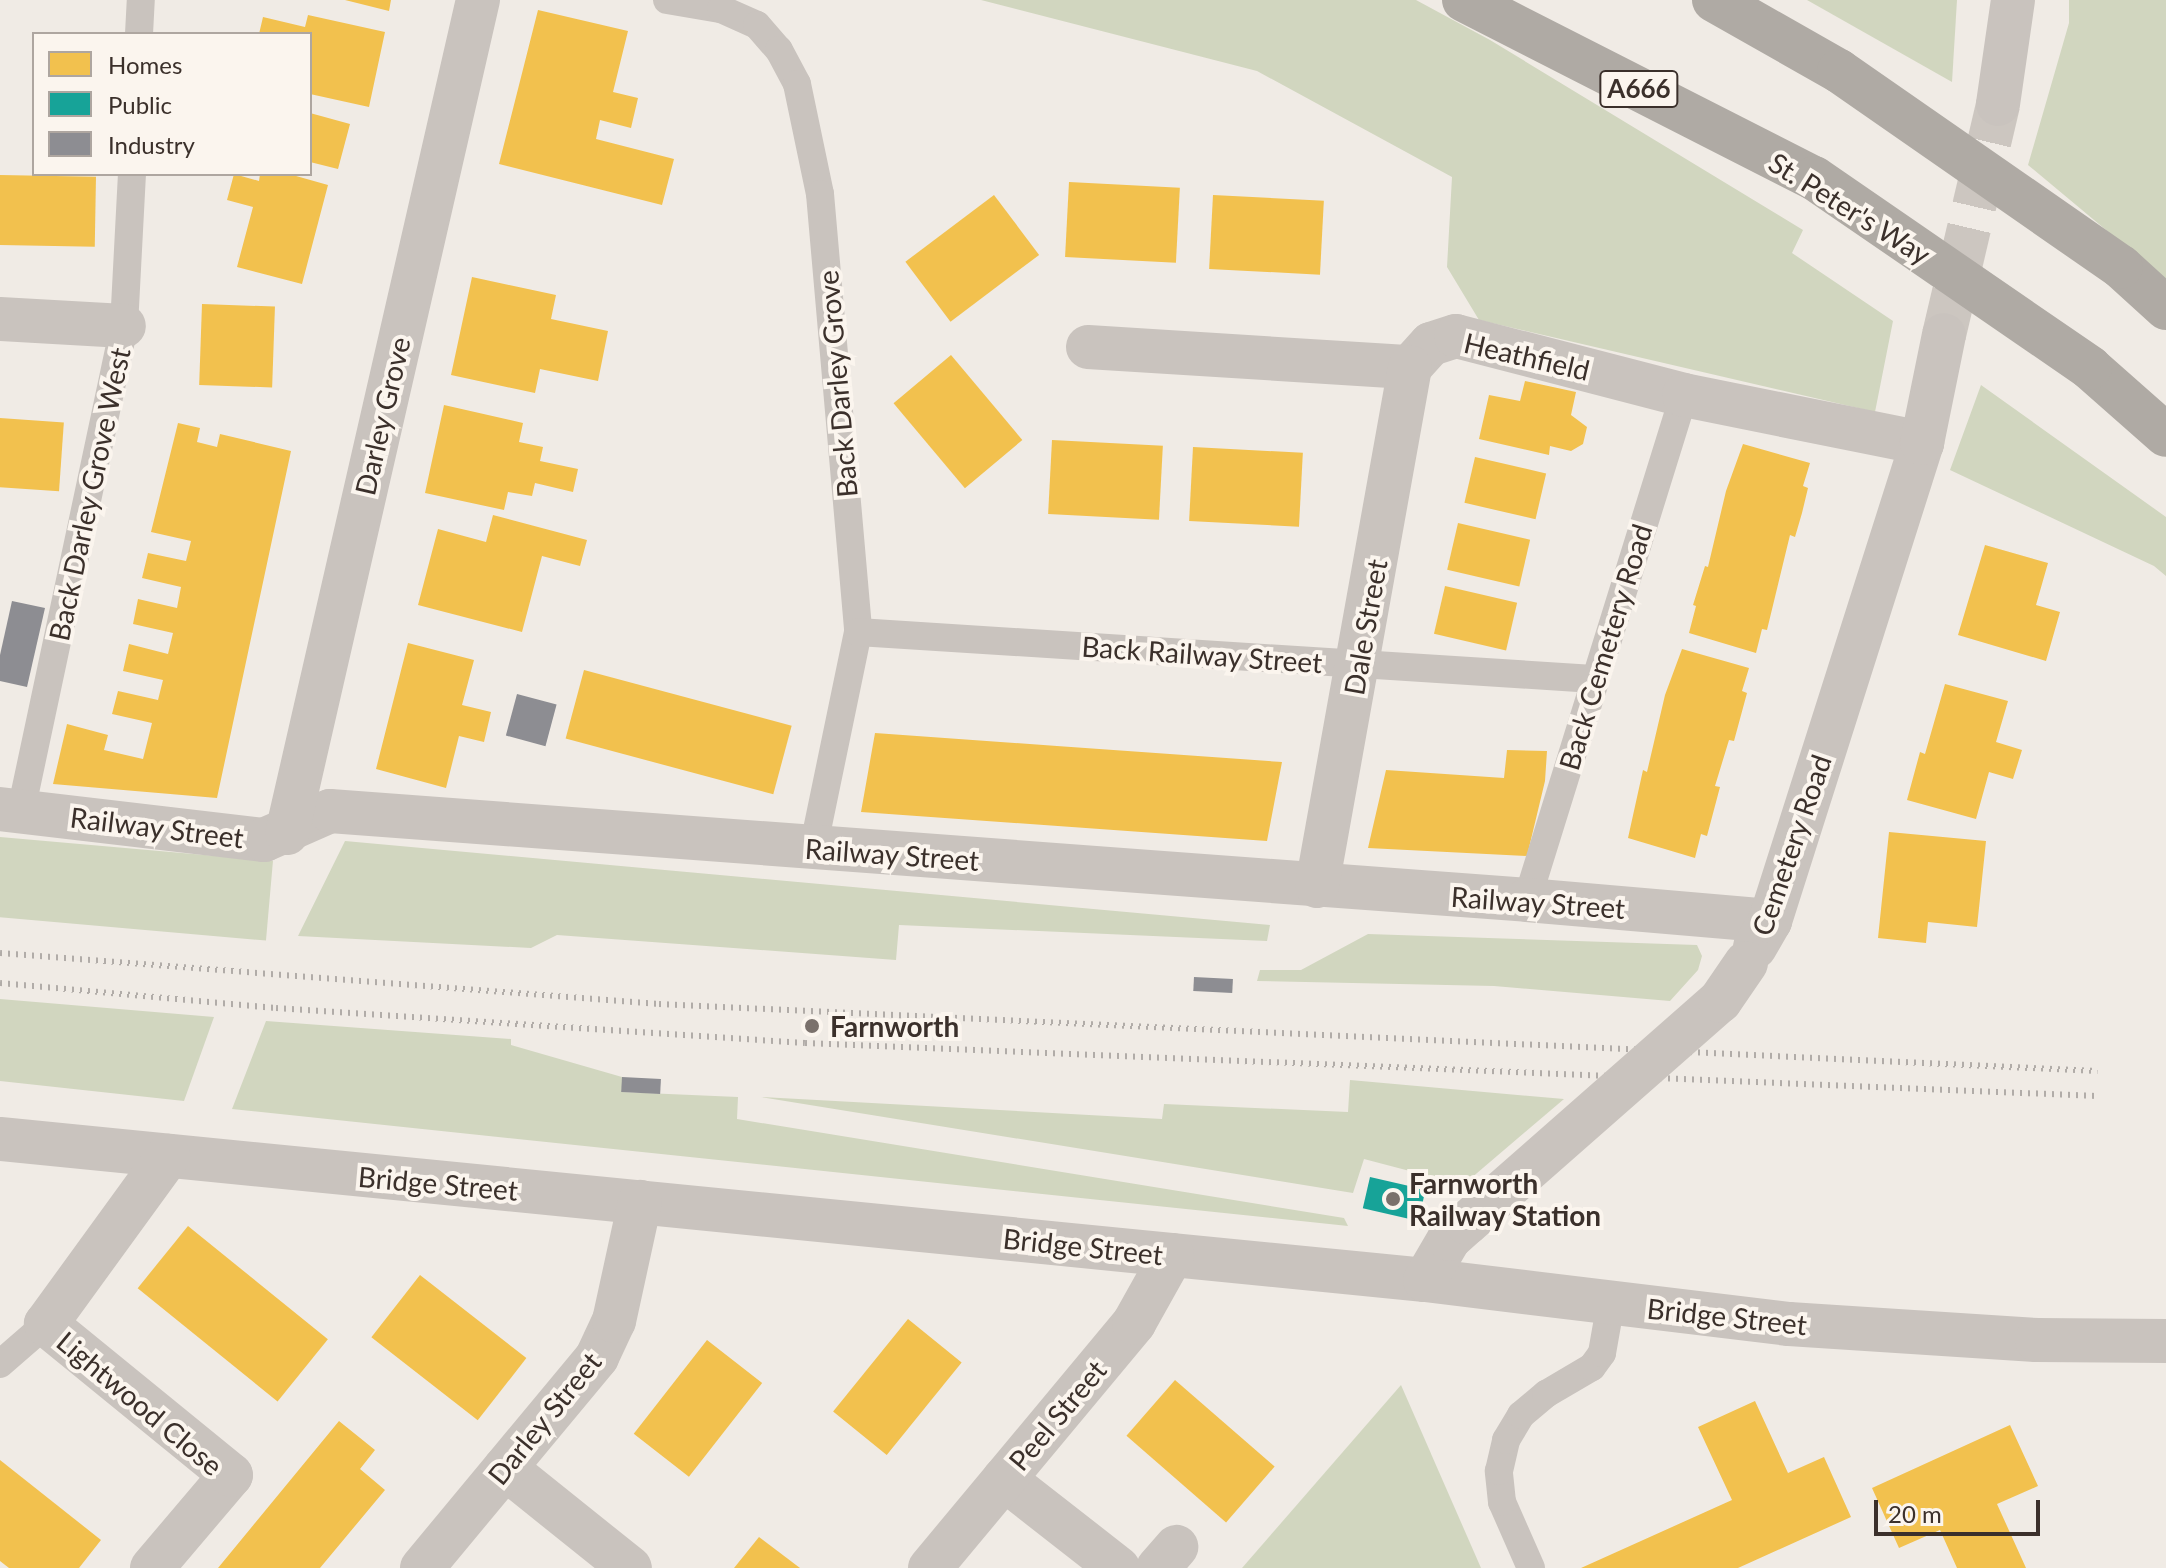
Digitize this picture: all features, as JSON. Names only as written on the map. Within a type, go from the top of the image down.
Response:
[{"type":"highway","name":"St. Peter's Way","points":[[1464,0],[1814,178],[2090,368],[2166,435]]},
{"type":"highway","points":[[1714,0],[1839,71],[2121,267],[2166,308]]},
{"type":"street","name":"Darley Grove","points":[[287,833],[478,0]]},
{"type":"street","points":[[1998,104],[2013,0]]},
{"type":"street","points":[[0,319],[124,326]]},
{"type":"street","name":"Cemetery Road","points":[[1425,1280],[1449,1239],[1720,1001],[1770,921],[1922,443],[1944,335]]},
{"type":"street","name":"Heathfield","points":[[1410,367],[1431,344],[1456,336],[1684,395],[1922,443]]},
{"type":"street","points":[[1088,347],[1410,367]]},
{"type":"street","name":"Dale Street","points":[[1317,886],[1360,664],[1410,367]]},
{"type":"street","name":"Railway Street","points":[[11,810],[264,840],[287,833],[310,817],[330,811],[1527,900],[1770,921]]},
{"type":"street","name":"Bridge Street","points":[[0,1139],[1425,1280],[1820,1326],[2037,1340],[2166,1341]]},
{"type":"street","name":"Lightwood Close","points":[[152,1568],[231,1475],[46,1324],[168,1156]]},
{"type":"street","name":"Darley Street","points":[[422,1568],[597,1357],[614,1321],[640,1202]]},
{"type":"street","name":"Peel Street","points":[[930,1568],[1134,1323],[1172,1255]]},
{"type":"street","points":[[505,1468],[630,1568]]},
{"type":"street","points":[[1004,1479],[1118,1568]]},
{"type":"lane","points":[[139,32],[141,0]]},
{"type":"lane","name":"Back Darley Grove","points":[[667,0],[721,9],[757,25],[779,50],[797,84],[820,194],[858,632],[813,849]]},
{"type":"lane","name":"Back Darley Grove West","points":[[11,810],[124,326],[132,176]]},
{"type":"lane","name":"Back Cemetery Road","points":[[1527,900],[1684,395]]},
{"type":"lane","name":"Back Railway Street","points":[[858,632],[1594,679]]},
{"type":"lane","points":[[1531,1568],[1502,1502],[1499,1471],[1506,1440],[1521,1415],[1546,1394],[1592,1367],[1602,1353],[1611,1302]]},
{"type":"lane","points":[[0,1364],[46,1324]]},
{"type":"green space","points":[[981,0],[1416,0],[1490,40],[1803,230],[1792,253],[1893,321],[1875,412],[1479,320],[1447,267],[1452,177],[1257,71]]},
{"type":"green space","points":[[1807,0],[1957,0],[1952,82]]},
{"type":"green space","points":[[2069,0],[2166,0],[2166,280],[2028,165],[2069,23]]},
{"type":"green space","points":[[1981,385],[2166,517],[2166,576],[2154,566],[1950,470]]},
{"type":"green space","points":[[0,837],[273,861],[266,941],[0,917]]},
{"type":"green space","points":[[345,841],[1270,925],[1267,941],[899,925],[896,960],[557,935],[531,948],[298,936]]},
{"type":"green space","points":[[1368,934],[1697,945],[1702,956],[1698,970],[1670,1001],[1494,986],[1257,981],[1260,970],[1301,970]]},
{"type":"green space","points":[[0,999],[214,1017],[184,1101],[0,1081]]},
{"type":"green space","points":[[266,1021],[511,1039],[511,1045],[622,1077],[622,1092],[738,1097],[737,1119],[1344,1218],[1348,1226],[232,1109]]},
{"type":"green space","points":[[1350,1080],[1564,1099],[1463,1185],[1364,1159],[1353,1193],[761,1097],[1162,1119],[1164,1104],[1348,1112]]},
{"type":"green space","points":[[1401,1385],[1481,1568],[1242,1568]]},
{"type":"building: Homes","points":[[345,0],[391,0],[389,11]]},
{"type":"building: Homes","points":[[538,10],[628,31],[613,92],[638,98],[631,128],[600,120],[596,139],[674,159],[662,205],[499,164]]},
{"type":"building: Homes","points":[[308,15],[385,32],[369,107],[312,94],[312,32],[259,32],[263,17],[305,27]]},
{"type":"building: Homes","points":[[312,114],[350,124],[338,169],[312,162]]},
{"type":"building: Homes","points":[[0,175],[96,177],[95,247],[0,245]]},
{"type":"building: Homes","points":[[233,176],[259,181],[260,176],[296,176],[328,185],[302,284],[237,267],[253,207],[227,200]]},
{"type":"building: Homes","points":[[1069,182],[1180,188],[1176,263],[1065,257]]},
{"type":"building: Homes","points":[[994,195],[1039,255],[950,322],[905,262]]},
{"type":"building: Homes","points":[[1213,195],[1324,201],[1320,275],[1209,269]]},
{"type":"building: Homes","points":[[472,277],[556,295],[551,319],[608,331],[598,381],[540,369],[535,393],[451,375]]},
{"type":"building: Homes","points":[[202,304],[275,307],[272,387],[199,385]]},
{"type":"building: Homes","points":[[951,355],[1022,440],[965,488],[894,403]]},
{"type":"building: Homes","points":[[1525,381],[1576,392],[1571,415],[1587,427],[1583,444],[1571,451],[1550,446],[1549,455],[1479,439],[1489,395],[1520,401]]},
{"type":"building: Homes","points":[[444,405],[523,423],[519,442],[543,447],[540,461],[578,469],[573,492],[535,483],[532,496],[508,492],[504,510],[425,493]]},
{"type":"building: Homes","points":[[0,418],[64,422],[59,491],[0,487]]},
{"type":"building: Homes","points":[[178,423],[200,428],[197,442],[217,447],[220,434],[291,451],[217,798],[53,784],[67,724],[108,735],[104,750],[143,759],[152,723],[112,714],[118,691],[158,700],[163,680],[123,671],[129,644],[168,654],[173,633],[133,624],[138,599],[177,608],[181,587],[142,578],[148,553],[186,561],[191,541],[151,532]]},
{"type":"building: Homes","points":[[1052,440],[1163,446],[1159,520],[1048,514]]},
{"type":"building: Homes","points":[[1743,444],[1810,463],[1803,486],[1808,488],[1802,513],[1795,537],[1790,535],[1767,630],[1762,629],[1756,653],[1689,633],[1696,606],[1693,605],[1705,566],[1708,567],[1726,491]]},
{"type":"building: Homes","points":[[1193,447],[1303,453],[1299,527],[1189,521]]},
{"type":"building: Homes","points":[[1475,457],[1546,473],[1536,519],[1464,503]]},
{"type":"building: Homes","points":[[493,515],[587,540],[580,566],[542,556],[522,632],[418,605],[438,529],[486,542]]},
{"type":"building: Homes","points":[[1458,523],[1530,540],[1519,586],[1447,570]]},
{"type":"building: Homes","points":[[1985,545],[2048,563],[2036,605],[2060,612],[2046,661],[1958,635]]},
{"type":"building: Homes","points":[[1445,586],[1517,603],[1506,650],[1434,634]]},
{"type":"building: Homes","points":[[408,643],[474,660],[462,705],[491,712],[484,742],[459,736],[446,788],[376,769]]},
{"type":"building: Homes","points":[[1682,649],[1749,668],[1742,691],[1747,693],[1734,741],[1729,740],[1715,786],[1720,787],[1707,836],[1701,834],[1695,858],[1628,838],[1643,770],[1647,772],[1665,695]]},
{"type":"building: Homes","points":[[584,670],[792,726],[773,794],[566,739]]},
{"type":"building: Homes","points":[[1945,684],[2008,701],[1996,742],[2022,750],[2013,779],[1989,772],[1976,819],[1907,800],[1920,752],[1925,754]]},
{"type":"building: Homes","points":[[875,733],[1282,762],[1267,841],[861,812]]},
{"type":"building: Homes","points":[[1507,750],[1547,751],[1545,781],[1527,856],[1368,848],[1386,770],[1504,778]]},
{"type":"building: Homes","points":[[1889,832],[1986,841],[1977,927],[1928,922],[1926,943],[1878,938]]},
{"type":"building: Homes","points":[[188,1226],[328,1339],[278,1401],[138,1288]]},
{"type":"building: Homes","points":[[420,1275],[526,1358],[478,1420],[371,1337]]},
{"type":"building: Homes","points":[[908,1319],[962,1362],[887,1455],[833,1411]]},
{"type":"building: Homes","points":[[707,1340],[762,1383],[689,1477],[634,1434]]},
{"type":"building: Homes","points":[[1175,1380],[1275,1467],[1226,1522],[1126,1436]]},
{"type":"building: Homes","points":[[1755,1401],[1788,1473],[1824,1457],[1851,1517],[1738,1568],[1581,1568],[1732,1500],[1698,1427]]},
{"type":"building: Homes","points":[[339,1421],[375,1450],[360,1469],[385,1490],[320,1568],[218,1568]]},
{"type":"building: Homes","points":[[2010,1425],[2038,1486],[1997,1504],[2026,1568],[1957,1568],[1940,1530],[1899,1548],[1872,1488]]},
{"type":"building: Homes","points":[[0,1460],[101,1540],[79,1568],[9,1568],[0,1561]]},
{"type":"building: Homes","points":[[759,1537],[800,1568],[734,1568]]},
{"type":"building: Public","name":"Farnworth Railway Station","points":[[1370,1177],[1426,1190],[1418,1221],[1363,1208]]},
{"type":"building: Industry","points":[[12,601],[45,608],[27,687],[0,681],[0,655]]},
{"type":"building: Industry","points":[[517,694],[557,705],[545,746],[506,736]]},
{"type":"building: Industry","points":[[1194,977],[1233,979],[1232,993],[1193,991]]},
{"type":"building: Industry","points":[[622,1077],[661,1079],[660,1094],[621,1092]]},
{"type":"tunnel","points":[[1944,335],[1998,104]]},
{"type":"railway","points":[[0,953],[659,1004],[2097,1071]]},
{"type":"railway","points":[[0,983],[276,1008],[805,1043],[2097,1096]]},
{"type":"place","name":"Farnworth","points":[[812,1026]]},
{"type":"place","name":"Farnworth Railway Station","points":[[1393,1199]]}]
